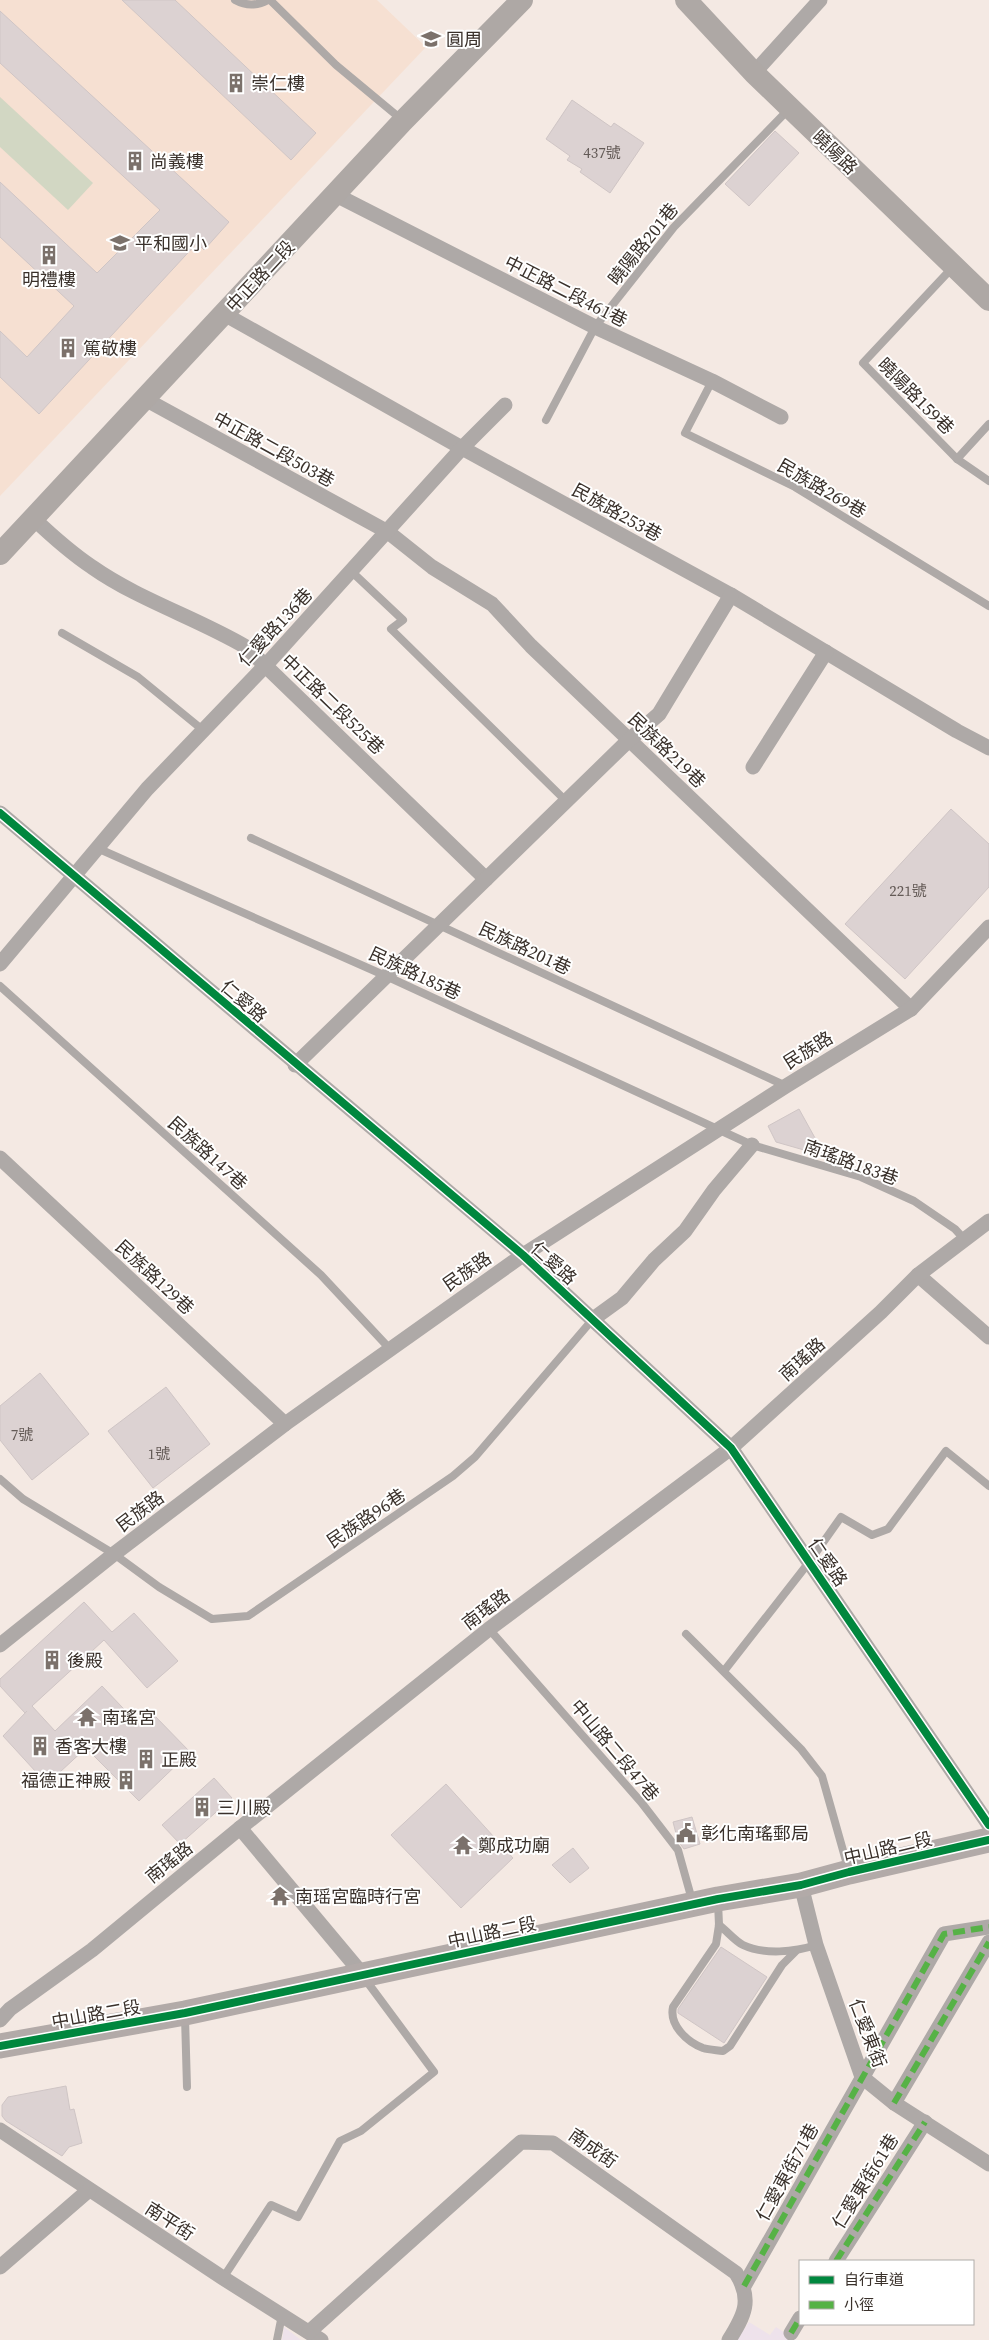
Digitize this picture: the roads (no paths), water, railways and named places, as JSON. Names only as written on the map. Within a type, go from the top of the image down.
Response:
[{"type":"main road","name":"中山路二段","points":[[0,2046],[185,2013],[718,1899],[801,1885],[989,1840]]},
{"type":"street","name":"中正路二段","points":[[0,554],[403,120],[522,0]]},
{"type":"street","name":"曉陽路","points":[[686,0],[790,108],[989,300]]},
{"type":"street","points":[[754,72],[820,0]]},
{"type":"street","name":"中正路二段461巷","points":[[336,194],[595,327],[712,381],[781,417]]},
{"type":"street","name":"民族路253巷","points":[[224,314],[462,448],[731,595],[957,732],[989,748]]},
{"type":"street","name":"中正路二段503巷","points":[[143,398],[388,532]]},
{"type":"street","name":"仁愛路136巷","points":[[0,964],[146,789],[266,665],[462,448],[505,405]]},
{"type":"street","name":"中正路二段525巷","points":[[34,518],[54,539],[94,568],[161,605],[211,626],[246,647],[486,879]]},
{"type":"street","name":"民族路219巷","points":[[388,532],[432,567],[492,604],[531,646],[911,1008]]},
{"type":"street","points":[[295,1065],[629,740],[659,714],[731,595]]},
{"type":"street","points":[[753,767],[826,652]]},
{"type":"street","name":"仁愛路","points":[[0,813],[295,1065],[523,1255],[731,1448],[989,1825]]},
{"type":"street","name":"民族路","points":[[0,1644],[114,1554],[285,1424],[523,1255],[911,1008],[989,927]]},
{"type":"street","points":[[594,1319],[622,1298],[654,1260],[685,1231],[714,1190],[752,1145]]},
{"type":"street","name":"民族路129巷","points":[[0,1158],[285,1424]]},
{"type":"street","name":"南瑤路","points":[[0,2020],[10,2009],[92,1950],[240,1828],[489,1629],[731,1448],[881,1312],[918,1275],[989,1221]]},
{"type":"street","points":[[918,1275],[989,1337]]},
{"type":"street","points":[[240,1828],[362,1975]]},
{"type":"street","name":"仁愛東街","points":[[801,1885],[816,1945],[862,2077],[894,2103],[989,2164]]},
{"type":"street","name":"仁愛東街71巷","points":[[744,2286],[944,1934],[989,1927]]},
{"type":"street","points":[[894,2103],[989,1942]]},
{"type":"street","name":"仁愛東街61巷","points":[[837,2260],[925,2122]]},
{"type":"street","name":"南平街","points":[[0,2130],[223,2278],[315,2336]]},
{"type":"street","name":"南成街","points":[[315,2336],[520,2142],[553,2143],[736,2273],[744,2286]]},
{"type":"street","points":[[0,2267],[89,2190]]},
{"type":"street","points":[[728,2340],[741,2322],[746,2302],[744,2286]]},
{"type":"street","points":[[790,2333],[799,2320]]},
{"type":"lane","points":[[235,0],[254,5],[269,0],[336,64],[403,120]]},
{"type":"lane","name":"曉陽路201巷","points":[[546,420],[595,327],[674,227],[790,108]]},
{"type":"lane","name":"曉陽路159巷","points":[[953,266],[863,363],[957,459],[989,481]]},
{"type":"lane","name":"民族路269巷","points":[[712,381],[685,433],[795,487],[989,606]]},
{"type":"lane","name":"曉陽路159巷","points":[[957,459],[989,424]]},
{"type":"lane","points":[[352,572],[403,620],[391,629],[566,802]]},
{"type":"lane","points":[[62,633],[138,677],[204,731]]},
{"type":"lane","name":"民族路201巷","points":[[252,838],[786,1086]]},
{"type":"lane","name":"民族路185巷","points":[[97,848],[386,976],[719,1130]]},
{"type":"lane","name":"民族路147巷","points":[[0,986],[321,1275],[390,1349]]},
{"type":"lane","name":"南瑤路183巷","points":[[719,1130],[752,1145],[862,1177],[914,1201],[955,1229],[965,1240]]},
{"type":"lane","name":"民族路96巷","points":[[0,1479],[23,1499],[114,1554],[159,1587],[212,1619],[248,1616],[453,1476],[475,1457],[594,1319]]},
{"type":"lane","points":[[724,1671],[810,1562],[841,1517],[872,1535],[888,1529],[946,1451],[989,1486]]},
{"type":"lane","name":"中山路二段47巷","points":[[489,1629],[641,1802],[678,1850],[693,1905]]},
{"type":"lane","points":[[686,1634],[801,1749],[822,1776],[849,1872]]},
{"type":"lane","points":[[718,1899],[719,1925],[716,1944],[673,2007],[671,2014],[681,2034],[703,2048],[723,2051],[730,2046],[782,1965],[795,1952]]},
{"type":"lane","points":[[719,1925],[744,1945],[770,1951],[795,1952],[816,1945]]},
{"type":"lane","points":[[223,2278],[270,2205],[298,2218],[340,2141],[361,2131],[434,2072],[362,1975]]},
{"type":"lane","points":[[185,2013],[187,2087]]},
{"type":"lane","points":[[277,2340],[282,2315]]},
{"type":"place","name":"圓周","points":[[431,39]]},
{"type":"place","name":"崇仁樓","points":[[236,83]]},
{"type":"place","name":"尚義樓","points":[[135,161]]},
{"type":"place","name":"平和國小","points":[[120,243]]},
{"type":"place","name":"明禮樓","points":[[49,255]]},
{"type":"place","name":"篤敬樓","points":[[68,348]]},
{"type":"place","name":"後殿","points":[[52,1660]]},
{"type":"place","name":"南瑤宮","points":[[87,1717]]},
{"type":"place","name":"香客大樓","points":[[40,1746]]},
{"type":"place","name":"正殿","points":[[146,1759]]},
{"type":"place","name":"福德正神殿","points":[[126,1780]]},
{"type":"place","name":"三川殿","points":[[202,1807]]},
{"type":"place","name":"彰化南瑤郵局","points":[[686,1833]]},
{"type":"place","name":"鄭成功廟","points":[[463,1845]]},
{"type":"place","name":"南瑶宮臨時行宮","points":[[280,1896]]}]
